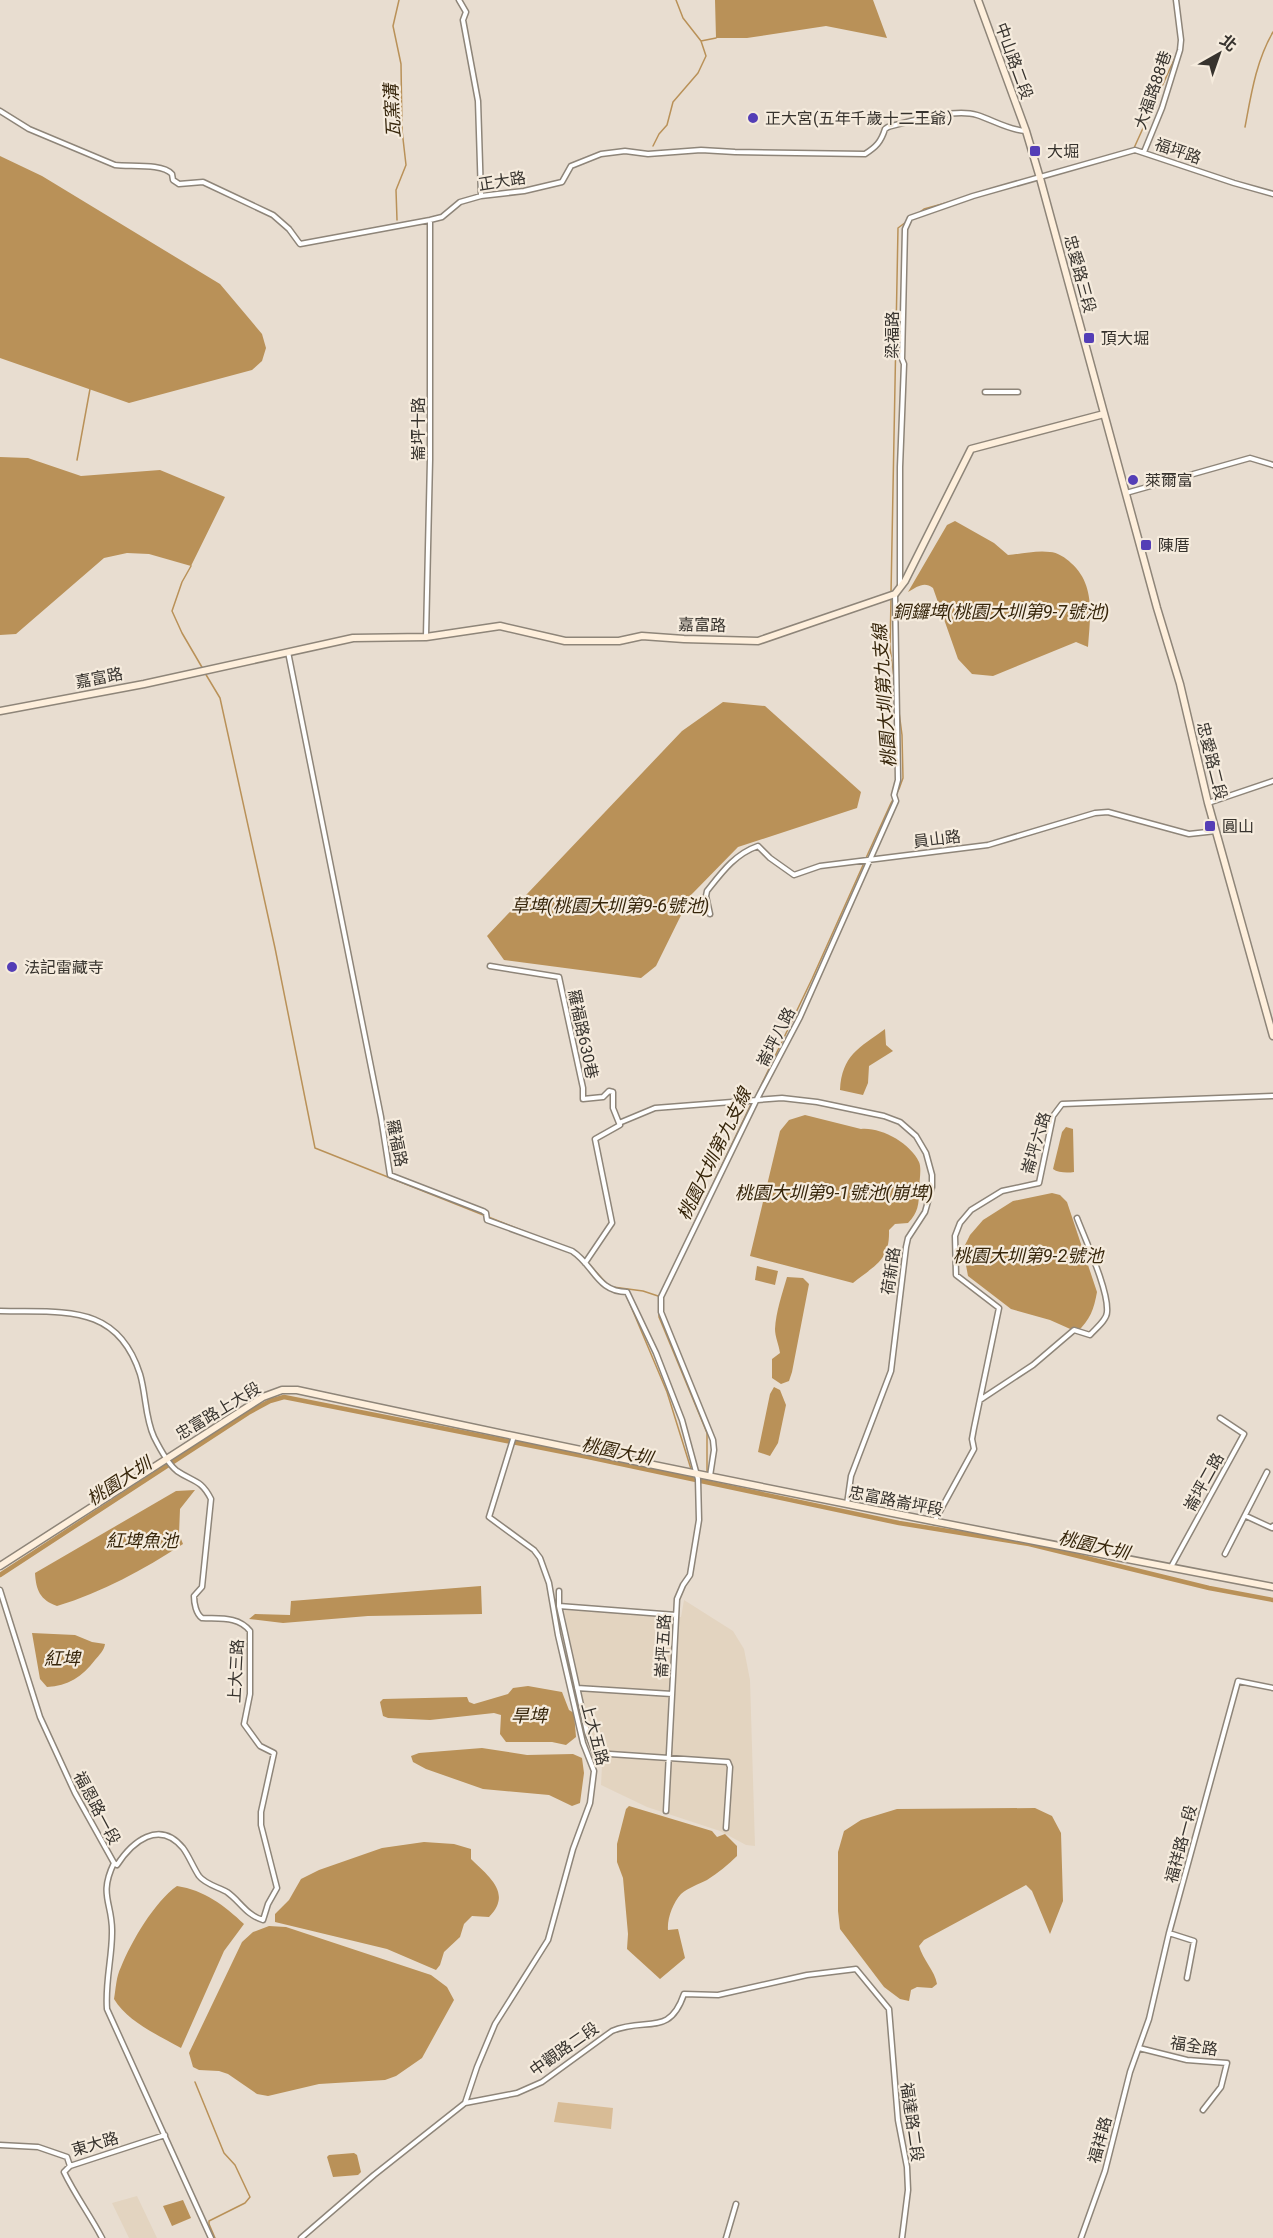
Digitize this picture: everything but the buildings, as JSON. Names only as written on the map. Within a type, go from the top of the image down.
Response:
[{"type":"street","points":[[459,0],[466,12],[463,20],[478,101],[482,196]]},
{"type":"street","name":"中山路二段","points":[[978,0],[1026,131]]},
{"type":"street","name":"大福路88巷","points":[[1144,152],[1162,108],[1180,50],[1176,0]]},
{"type":"street","name":"正大路","points":[[0,111],[30,129],[115,165],[130,168],[145,166],[166,170],[179,184],[203,182],[273,215],[289,229],[300,244],[430,220],[442,217],[460,202],[562,182],[571,166],[601,154],[625,151],[648,154],[701,150],[735,153],[865,154],[876,146],[888,127],[924,118],[964,112],[976,114],[1017,131],[1026,131]]},
{"type":"street","name":"忠愛路三段","points":[[1026,131],[1125,493]]},
{"type":"street","name":"福坪路","points":[[1040,177],[1135,150],[1273,194]]},
{"type":"street","name":"梁福路","points":[[898,592],[905,229],[907,222],[915,215],[1040,177]]},
{"type":"street","name":"崙坪十路","points":[[426,637],[430,460],[430,220]]},
{"type":"street","points":[[985,392],[1018,392]]},
{"type":"street","points":[[898,592],[970,448],[1104,414]]},
{"type":"street","points":[[1125,493],[1250,458],[1273,465]]},
{"type":"street","name":"忠愛路二段","points":[[1125,493],[1180,684],[1208,803],[1273,1036]]},
{"type":"street","name":"嘉富路","points":[[0,711],[144,684],[353,638],[426,637],[500,626],[565,641],[619,641],[642,636],[758,641],[898,592]]},
{"type":"street","name":"崙坪八路","points":[[710,1477],[714,1450],[713,1440],[661,1312],[661,1297],[757,1099],[800,1017],[896,801],[894,795],[898,780],[898,592]]},
{"type":"street","name":"羅福路","points":[[288,651],[381,1117],[390,1175],[572,1251],[607,1288],[612,1291],[627,1292],[656,1353],[682,1420],[697,1477]]},
{"type":"street","points":[[1208,803],[1273,781]]},
{"type":"street","name":"員山路","points":[[710,914],[707,891],[730,863],[758,846],[770,858],[794,875],[811,867],[988,845],[1095,813],[1108,812],[1189,834],[1216,830]]},
{"type":"street","name":"羅福路630巷","points":[[490,966],[559,977],[583,1088],[583,1099],[603,1097],[609,1091],[613,1092],[613,1108],[619,1123]]},
{"type":"street","name":"崙坪六路","points":[[933,1523],[974,1449],[972,1439],[999,1308],[956,1275],[955,1236],[960,1223],[971,1210],[1002,1191],[1039,1183],[1053,1116],[1062,1104],[1273,1096]]},
{"type":"street","name":"荷新路","points":[[585,1263],[612,1223],[596,1139],[620,1125],[619,1123],[655,1108],[782,1098],[817,1102],[884,1116],[900,1122],[916,1136],[926,1153],[932,1175],[932,1187],[925,1212],[908,1238],[891,1371],[851,1476],[846,1505]]},
{"type":"street","points":[[980,1400],[1033,1365],[1074,1330],[1090,1335],[1106,1317],[1106,1302],[1098,1273],[1077,1218]]},
{"type":"street","name":"上大三路","points":[[0,1311],[83,1315],[97,1319],[121,1336],[140,1374],[153,1436],[174,1469],[197,1480],[205,1487],[211,1498],[202,1587],[194,1596],[199,1615],[202,1618],[233,1620],[245,1625],[250,1631],[250,1694],[244,1724],[260,1746],[274,1753],[261,1812],[261,1825],[277,1888],[262,1920],[256,1918],[228,1893],[200,1877],[183,1848],[171,1837],[155,1834],[137,1841],[126,1851],[117,1865],[114,1863]]},
{"type":"street","name":"忠富路上大段","points":[[0,1566],[263,1397],[282,1390],[297,1390],[514,1437]]},
{"type":"street","name":"崙坪二路","points":[[1171,1567],[1244,1434],[1220,1418]]},
{"type":"street","name":"忠富路崙坪段","points":[[514,1437],[697,1477],[710,1477],[933,1523],[1273,1587]]},
{"type":"street","name":"上大五路","points":[[465,2103],[495,2024],[529,1973],[553,1930],[573,1849],[590,1803],[594,1771],[583,1743],[558,1635],[549,1583],[540,1558],[534,1550],[489,1517],[514,1437]]},
{"type":"street","points":[[1225,1554],[1267,1472]]},
{"type":"street","name":"崙坪五路","points":[[666,1811],[677,1599],[690,1575],[699,1520],[700,1496],[697,1477]]},
{"type":"street","points":[[1246,1516],[1272,1528],[1273,1526]]},
{"type":"street","name":"福恩路一段","points":[[0,1590],[40,1717],[75,1793],[114,1863],[107,1877],[106,1898],[112,1931],[105,1989],[107,2008],[211,2238]]},
{"type":"street","points":[[559,1591],[559,1606],[592,1747],[597,1754],[728,1762],[730,1767],[726,1828]]},
{"type":"street","points":[[559,1606],[676,1615]]},
{"type":"street","name":"福祥路一段","points":[[1139,2048],[1149,2019],[1169,1933],[1239,1681],[1273,1688]]},
{"type":"street","points":[[577,1688],[672,1694]]},
{"type":"street","points":[[588,1754],[592,1747]]},
{"type":"street","points":[[1169,1933],[1194,1941],[1187,1978]]},
{"type":"street","name":"中觀路二段","points":[[301,2238],[374,2175],[465,2103],[518,2093],[542,2082],[612,2031],[624,2026],[663,2022],[679,2009],[684,1994],[718,1995],[807,1975],[856,1969],[889,2009]]},
{"type":"street","name":"福達路二段","points":[[889,2009],[898,2120],[908,2190],[902,2238]]},
{"type":"street","name":"福全路","points":[[1139,2048],[1187,2060],[1227,2063],[1221,2087],[1203,2110]]},
{"type":"street","name":"福祥路","points":[[1082,2238],[1105,2171],[1130,2072],[1139,2048]]},
{"type":"street","name":"東大路","points":[[0,2145],[38,2147],[67,2157],[70,2166],[165,2135]]},
{"type":"street","points":[[70,2166],[64,2172],[73,2192],[102,2238]]},
{"type":"street","points":[[726,2238],[736,2204]]},
{"type":"shaded area","points":[[684,1600],[733,1631],[744,1649],[750,1680],[755,1846],[746,1845],[720,1831],[647,1807],[601,1785],[602,1766],[584,1710],[564,1610],[681,1617]]},
{"type":"shaded area","points":[[558,2102],[613,2108],[611,2129],[554,2122]]},
{"type":"shaded area","points":[[137,2196],[157,2238],[129,2238],[112,2203]]},
{"type":"water","points":[[715,0],[873,0],[887,38],[826,26],[747,38],[716,38]]},
{"type":"water","points":[[0,156],[42,176],[220,284],[262,334],[266,348],[262,361],[252,370],[129,403],[0,358]]},
{"type":"water","points":[[0,457],[28,458],[81,476],[160,470],[225,497],[191,566],[149,554],[127,553],[104,558],[16,634],[0,635]]},
{"type":"water","name":"銅鑼埤(桃園大圳第9-7號池)","points":[[955,521],[994,543],[1008,555],[1053,552],[1071,563],[1079,572],[1088,591],[1090,613],[1088,647],[1076,642],[993,676],[972,674],[958,659],[933,588],[924,585],[908,592],[947,525]]},
{"type":"water","name":"草埤(桃園大圳第9-6號池)","points":[[723,702],[765,706],[861,792],[857,808],[738,847],[691,895],[656,966],[641,978],[504,960],[487,936],[682,731]]},
{"type":"water","points":[[885,1029],[886,1045],[893,1051],[869,1066],[868,1083],[863,1095],[840,1090],[841,1078],[848,1060],[860,1047]]},
{"type":"water","name":"桃園大圳第9-1號池(崩埤)","points":[[805,1115],[886,1134],[909,1149],[920,1165],[919,1200],[914,1216],[908,1223],[895,1224],[889,1230],[889,1240],[884,1256],[853,1283],[750,1256],[780,1131],[789,1120]]},
{"type":"water","points":[[1066,1127],[1073,1129],[1074,1172],[1066,1173],[1053,1169],[1062,1132]]},
{"type":"water","name":"桃園大圳第9-2號池","points":[[1052,1193],[1060,1195],[1067,1202],[1097,1292],[1091,1314],[1077,1332],[1050,1320],[1011,1309],[968,1276],[963,1249],[970,1235],[983,1220],[1013,1201]]},
{"type":"water","points":[[757,1266],[778,1271],[775,1285],[755,1280]]},
{"type":"water","points":[[787,1277],[803,1278],[809,1284],[792,1372],[789,1381],[781,1384],[772,1378],[772,1359],[780,1353],[775,1329]]},
{"type":"water","points":[[774,1387],[780,1390],[786,1405],[778,1443],[770,1456],[758,1452],[770,1394]]},
{"type":"water","name":"紅埤魚池","points":[[195,1490],[180,1509],[179,1534],[183,1544],[122,1580],[57,1606],[40,1594],[35,1573],[176,1491]]},
{"type":"water","points":[[481,1586],[482,1614],[368,1616],[283,1623],[249,1619],[255,1614],[290,1615],[291,1601]]},
{"type":"water","name":"紅埤","points":[[32,1633],[75,1635],[92,1642],[105,1644],[101,1653],[80,1676],[62,1685],[47,1687],[40,1679]]},
{"type":"water","name":"旱埤","points":[[528,1686],[562,1692],[569,1710],[574,1713],[576,1737],[566,1745],[552,1742],[506,1742],[500,1734],[501,1715],[494,1713],[430,1720],[388,1718],[383,1716],[380,1702],[383,1699],[467,1697],[469,1702],[474,1704],[508,1694],[513,1688]]},
{"type":"water","points":[[482,1748],[527,1755],[573,1754],[582,1758],[584,1773],[580,1803],[572,1806],[549,1795],[483,1789],[426,1769],[413,1762],[411,1756],[419,1753]]},
{"type":"water","points":[[629,1806],[712,1831],[717,1837],[725,1834],[737,1846],[737,1856],[730,1863],[707,1880],[681,1894],[675,1902],[668,1930],[678,1929],[685,1958],[660,1979],[627,1949],[628,1934],[623,1878],[617,1862],[617,1844],[626,1809]]},
{"type":"water","points":[[1035,1808],[1052,1816],[1061,1833],[1063,1901],[1050,1934],[1032,1891],[1026,1885],[924,1940],[919,1946],[936,1979],[937,1984],[932,1988],[917,1987],[911,1990],[909,2001],[900,1999],[884,1987],[840,1929],[838,1852],[844,1831],[861,1820],[897,1809]]},
{"type":"water","points":[[424,1842],[454,1844],[471,1849],[471,1859],[495,1885],[499,1900],[489,1917],[472,1916],[464,1924],[460,1937],[444,1952],[436,1970],[387,1949],[275,1922],[275,1914],[289,1900],[301,1879],[319,1870],[382,1848]]},
{"type":"water","points":[[177,1886],[196,1891],[214,1900],[244,1924],[224,1951],[181,2048],[135,2021],[114,1999],[119,1971],[137,1934],[160,1901]]},
{"type":"water","points":[[269,1926],[286,1927],[431,1975],[447,1987],[454,2000],[422,2058],[396,2076],[385,2080],[319,2084],[268,2096],[257,2094],[228,2074],[193,2067],[189,2053],[242,1942],[253,1932]]},
{"type":"water","points":[[354,2153],[357,2155],[361,2172],[358,2175],[333,2177],[327,2157]]},
{"type":"water","points":[[183,2200],[191,2218],[172,2226],[163,2206]]},
{"type":"waterway","name":"瓦窯溝","points":[[397,220],[396,190],[406,165],[402,130],[401,64],[393,26],[399,0]]},
{"type":"waterway","points":[[676,0],[683,18],[701,41],[716,38]]},
{"type":"waterway","points":[[1245,127],[1258,66],[1273,32]]},
{"type":"waterway","points":[[653,146],[667,125],[673,102],[698,73],[706,56],[701,41]]},
{"type":"waterway","name":"桃園大圳第九支線","points":[[1134,148],[1178,51]]},
{"type":"waterway","name":"桃園大圳第九支線","points":[[917,214],[924,209],[960,199]]},
{"type":"waterway","name":"桃園大圳第九支線","points":[[891,594],[898,228],[906,222]]},
{"type":"waterway","points":[[77,460],[90,389]]},
{"type":"waterway","points":[[191,566],[182,582],[172,611],[203,669]]},
{"type":"waterway","name":"桃園大圳第九支線","points":[[891,599],[890,648],[895,684]]},
{"type":"waterway","points":[[205,673],[220,698],[275,948],[315,1148],[536,1236]]},
{"type":"waterway","name":"桃園大圳第九支線","points":[[866,858],[903,778],[899,712]]},
{"type":"waterway","name":"桃園大圳第九支線","points":[[755,1098],[864,863]]},
{"type":"waterway","name":"桃園大圳第九支線","points":[[707,1472],[707,1433],[659,1317],[659,1297],[752,1102]]},
{"type":"waterway","points":[[590,1265],[607,1284]]},
{"type":"waterway","points":[[613,1287],[643,1291],[658,1296]]},
{"type":"waterway","points":[[627,1297],[667,1392],[691,1469]]},
{"type":"waterway","name":"桃園大圳","points":[[0,1575],[248,1413],[270,1401],[284,1397],[588,1457],[899,1523],[1029,1544],[1209,1588],[1273,1600]]},
{"type":"waterway","points":[[195,2082],[224,2153],[235,2165],[250,2197],[245,2203],[209,2221],[215,2238]]},
{"type":"place","name":"正大宮(五年千歲十二王爺）","points":[[753,118]]},
{"type":"place","name":"大堀","points":[[1035,151]]},
{"type":"place","name":"頂大堀","points":[[1089,338]]},
{"type":"place","name":"萊爾富","points":[[1133,480]]},
{"type":"place","name":"陳厝","points":[[1146,545]]},
{"type":"place","name":"圓山","points":[[1210,826]]},
{"type":"place","name":"法記雷藏寺","points":[[12,967]]}]
